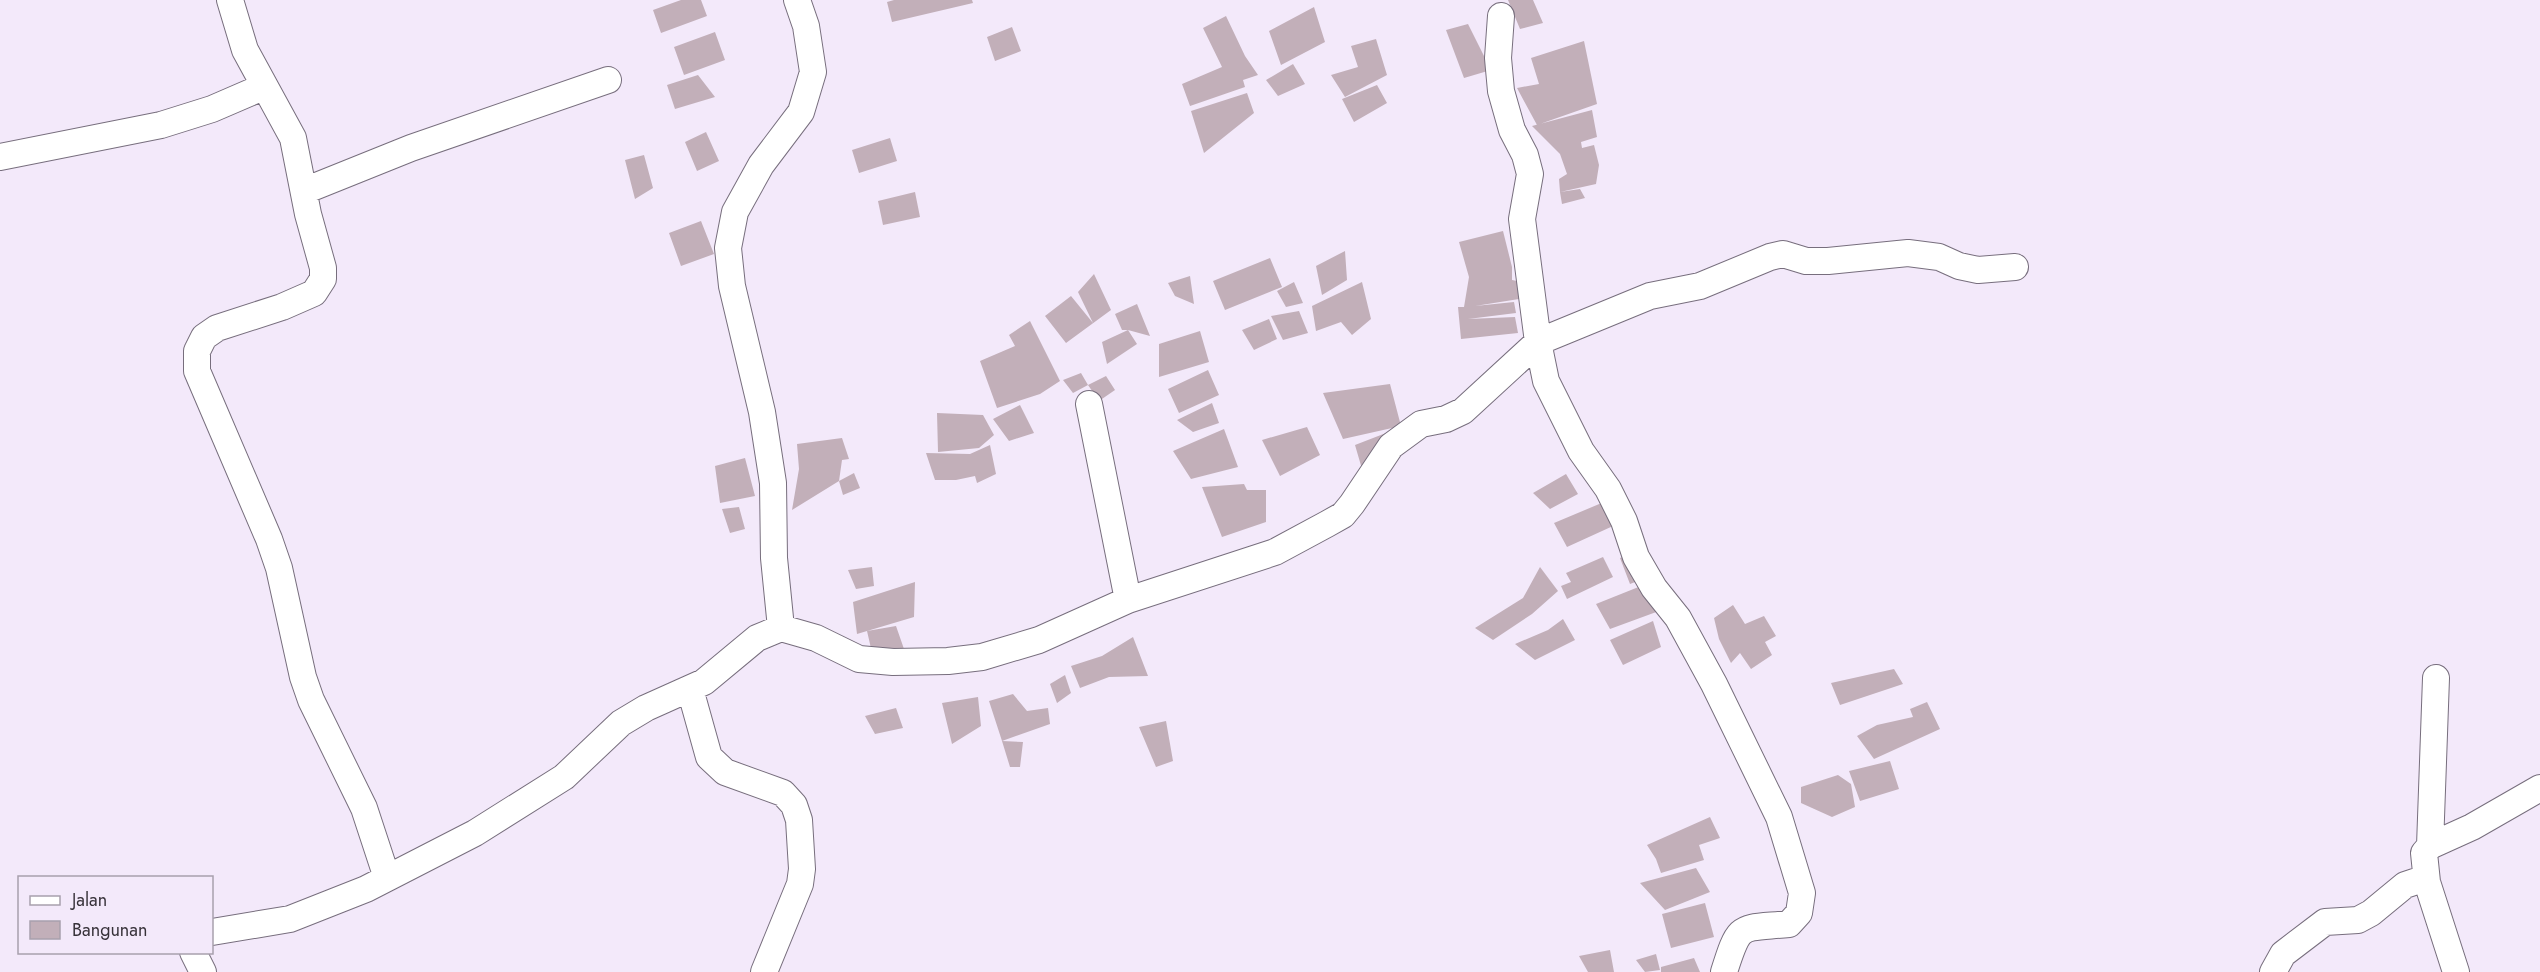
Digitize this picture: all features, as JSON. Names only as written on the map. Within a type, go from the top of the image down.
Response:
[{"type":"street","points":[[231,0],[245,50],[293,138],[323,268],[323,279],[314,293],[282,308],[217,328],[204,337],[197,351],[197,371],[270,539],[279,568],[303,677],[311,700],[364,808],[387,878]]},
{"type":"street","points":[[781,628],[774,558],[773,483],[762,412],[732,286],[728,248],[735,212],[761,165],[801,112],[813,72],[806,26],[797,0]]},
{"type":"street","points":[[1501,16],[1498,58],[1501,91],[1512,130],[1525,155],[1530,174],[1522,219],[1538,342],[1546,381],[1581,451],[1608,489],[1624,521],[1636,557],[1654,588],[1678,618],[1714,684],[1774,807],[1802,893],[1799,914],[1789,924],[1744,929],[1737,936],[1724,972]]},
{"type":"street","points":[[304,191],[411,148],[608,80]]},
{"type":"street","points":[[0,157],[161,125],[212,109],[264,87]]},
{"type":"street","points":[[213,932],[290,919],[387,878],[475,833],[564,777],[621,723],[646,708],[690,689],[722,670],[758,638],[781,628],[816,638],[859,659],[893,662],[948,661],[982,657],[1039,640],[1128,600],[1275,552],[1342,515],[1391,446],[1401,436],[1421,424],[1446,419],[1463,411],[1538,342],[1650,296],[1700,286],[1745,266],[1783,254],[1806,261],[1828,261],[1908,253],[1939,257],[1959,266],[1978,270],[2015,267]]},
{"type":"street","points":[[1089,404],[1128,600]]},
{"type":"street","points":[[2430,846],[2436,678]]},
{"type":"street","points":[[690,689],[709,757],[725,772],[783,793],[794,805],[799,820],[802,869],[800,884],[764,972]]},
{"type":"street","points":[[2456,972],[2427,882],[2424,853],[2430,846],[2472,827],[2540,788]]},
{"type":"street","points":[[2273,972],[2283,954],[2325,922],[2358,920],[2371,913],[2405,885],[2417,881],[2427,882]]},
{"type":"street","points":[[194,954],[203,972]]},
{"type":"building","points":[[681,0],[701,0],[707,16],[661,33],[653,10]]},
{"type":"building","points":[[894,0],[972,0],[973,3],[892,22],[887,2]]},
{"type":"building","points":[[1508,0],[1533,0],[1543,23],[1520,29]]},
{"type":"building","points":[[1314,7],[1325,42],[1281,65],[1269,31]]},
{"type":"building","points":[[1226,16],[1245,56],[1258,75],[1243,80],[1245,87],[1190,106],[1182,84],[1222,67],[1203,28]]},
{"type":"building","points":[[1468,24],[1491,70],[1464,78],[1446,30]]},
{"type":"building","points":[[1012,27],[1021,51],[995,61],[987,37]]},
{"type":"building","points":[[715,32],[725,60],[684,75],[674,47]]},
{"type":"building","points":[[1376,39],[1387,75],[1345,97],[1331,75],[1358,67],[1351,46]]},
{"type":"building","points":[[1584,41],[1597,104],[1537,125],[1517,88],[1539,84],[1531,58]]},
{"type":"building","points":[[1293,64],[1305,84],[1278,96],[1266,80]]},
{"type":"building","points":[[698,75],[715,97],[675,109],[667,85]]},
{"type":"building","points":[[1377,85],[1387,103],[1354,122],[1342,99]]},
{"type":"building","points":[[1247,93],[1254,113],[1204,153],[1191,111]]},
{"type":"building","points":[[1592,110],[1597,137],[1581,142],[1582,148],[1594,145],[1599,165],[1596,184],[1560,192],[1559,179],[1567,174],[1560,154],[1532,126]]},
{"type":"building","points":[[706,132],[719,161],[697,171],[685,142]]},
{"type":"building","points":[[890,138],[897,161],[859,173],[852,150]]},
{"type":"building","points":[[644,155],[653,188],[635,199],[625,160]]},
{"type":"building","points":[[1580,189],[1585,198],[1562,204],[1560,192]]},
{"type":"building","points":[[915,192],[920,217],[883,225],[878,201]]},
{"type":"building","points":[[701,221],[714,254],[681,266],[669,233]]},
{"type":"building","points":[[1503,231],[1512,267],[1512,280],[1522,282],[1519,299],[1475,306],[1514,302],[1516,313],[1468,319],[1515,317],[1518,333],[1461,339],[1458,307],[1464,307],[1469,277],[1459,242]]},
{"type":"building","points":[[1345,251],[1347,280],[1322,295],[1316,266]]},
{"type":"building","points":[[1270,258],[1282,287],[1225,310],[1213,281]]},
{"type":"building","points":[[1094,274],[1111,310],[1066,343],[1045,316],[1071,296],[1093,323],[1078,292]]},
{"type":"building","points":[[1190,276],[1194,304],[1175,296],[1168,283]]},
{"type":"building","points":[[1294,282],[1303,303],[1286,307],[1277,291]]},
{"type":"building","points":[[1362,282],[1371,319],[1352,335],[1341,322],[1316,331],[1312,306]]},
{"type":"building","points":[[1137,304],[1150,336],[1122,330],[1115,314]]},
{"type":"building","points":[[1299,311],[1308,333],[1283,340],[1271,316]]},
{"type":"building","points":[[1269,319],[1277,339],[1254,350],[1242,330]]},
{"type":"building","points":[[1030,321],[1060,381],[1040,394],[997,408],[980,361],[1015,346],[1009,335]]},
{"type":"building","points":[[1128,330],[1137,344],[1107,364],[1102,342]]},
{"type":"building","points":[[1200,331],[1209,362],[1159,377],[1159,344]]},
{"type":"building","points":[[1208,370],[1219,395],[1179,413],[1168,389]]},
{"type":"building","points":[[1081,373],[1088,385],[1073,393],[1063,380]]},
{"type":"building","points":[[1106,376],[1115,390],[1099,401],[1088,385]]},
{"type":"building","points":[[1390,384],[1401,426],[1343,439],[1323,393]]},
{"type":"building","points":[[1212,403],[1219,423],[1193,432],[1177,420]]},
{"type":"building","points":[[1020,405],[1034,433],[1009,441],[993,419]]},
{"type":"building","points":[[937,413],[983,415],[994,435],[979,448],[938,452]]},
{"type":"building","points":[[1307,427],[1320,455],[1280,476],[1262,440]]},
{"type":"building","points":[[1224,429],[1238,467],[1191,479],[1173,451]]},
{"type":"building","points":[[1386,433],[1391,446],[1362,469],[1355,445]]},
{"type":"building","points":[[842,438],[849,459],[842,460],[839,481],[792,510],[799,469],[797,444]]},
{"type":"building","points":[[990,445],[996,474],[977,483],[975,476],[956,480],[935,480],[926,453],[970,454]]},
{"type":"building","points":[[745,458],[755,496],[720,503],[715,466]]},
{"type":"building","points":[[854,473],[860,488],[843,495],[839,481]]},
{"type":"building","points":[[1566,474],[1578,494],[1550,509],[1533,493]]},
{"type":"building","points":[[1244,484],[1247,490],[1266,490],[1266,522],[1222,537],[1202,487]]},
{"type":"building","points":[[1604,502],[1624,521],[1567,547],[1554,523]]},
{"type":"building","points":[[739,507],[745,529],[730,533],[722,509]]},
{"type":"building","points":[[1635,552],[1648,577],[1630,584],[1620,558]]},
{"type":"building","points":[[1603,557],[1613,577],[1567,599],[1561,586],[1571,582],[1566,573]]},
{"type":"building","points":[[872,567],[874,586],[856,589],[848,570]]},
{"type":"building","points":[[1540,567],[1558,591],[1532,614],[1493,640],[1475,628],[1523,598]]},
{"type":"building","points":[[915,582],[914,617],[857,634],[853,602]]},
{"type":"building","points":[[1646,584],[1659,611],[1610,629],[1596,604]]},
{"type":"building","points":[[1733,605],[1745,624],[1764,616],[1776,636],[1765,642],[1772,655],[1751,669],[1740,653],[1731,663],[1719,639],[1714,618]]},
{"type":"building","points":[[1563,619],[1575,640],[1535,660],[1515,644],[1548,630]]},
{"type":"building","points":[[1653,621],[1661,647],[1623,665],[1610,640]]},
{"type":"building","points":[[896,626],[904,649],[873,657],[867,631]]},
{"type":"building","points":[[1133,637],[1148,676],[1109,677],[1080,688],[1071,666],[1102,656]]},
{"type":"building","points":[[1894,669],[1903,684],[1840,705],[1831,683]]},
{"type":"building","points":[[1065,675],[1071,693],[1057,703],[1050,684]]},
{"type":"building","points":[[1013,694],[1027,711],[1048,708],[1050,724],[1002,741],[989,701]]},
{"type":"building","points":[[978,697],[981,726],[952,744],[942,703]]},
{"type":"building","points":[[1927,702],[1940,729],[1874,759],[1857,736],[1877,725],[1913,717],[1910,709]]},
{"type":"building","points":[[896,708],[903,728],[875,734],[865,716]]},
{"type":"building","points":[[1166,721],[1173,761],[1156,767],[1139,727]]},
{"type":"building","points":[[1002,741],[1023,742],[1020,767],[1010,767]]},
{"type":"building","points":[[1890,761],[1899,789],[1860,801],[1849,771]]},
{"type":"building","points":[[1838,775],[1851,784],[1855,807],[1832,817],[1801,803],[1801,787]]},
{"type":"building","points":[[1710,817],[1720,838],[1699,845],[1704,860],[1661,873],[1647,845]]},
{"type":"building","points":[[1696,868],[1710,892],[1665,910],[1640,883]]},
{"type":"building","points":[[1705,903],[1714,937],[1671,948],[1662,914]]},
{"type":"building","points":[[1610,950],[1614,972],[1588,972],[1579,956]]},
{"type":"building","points":[[1656,954],[1660,970],[1645,972],[1636,960]]},
{"type":"building","points":[[1694,958],[1700,972],[1661,972],[1661,967]]}]
